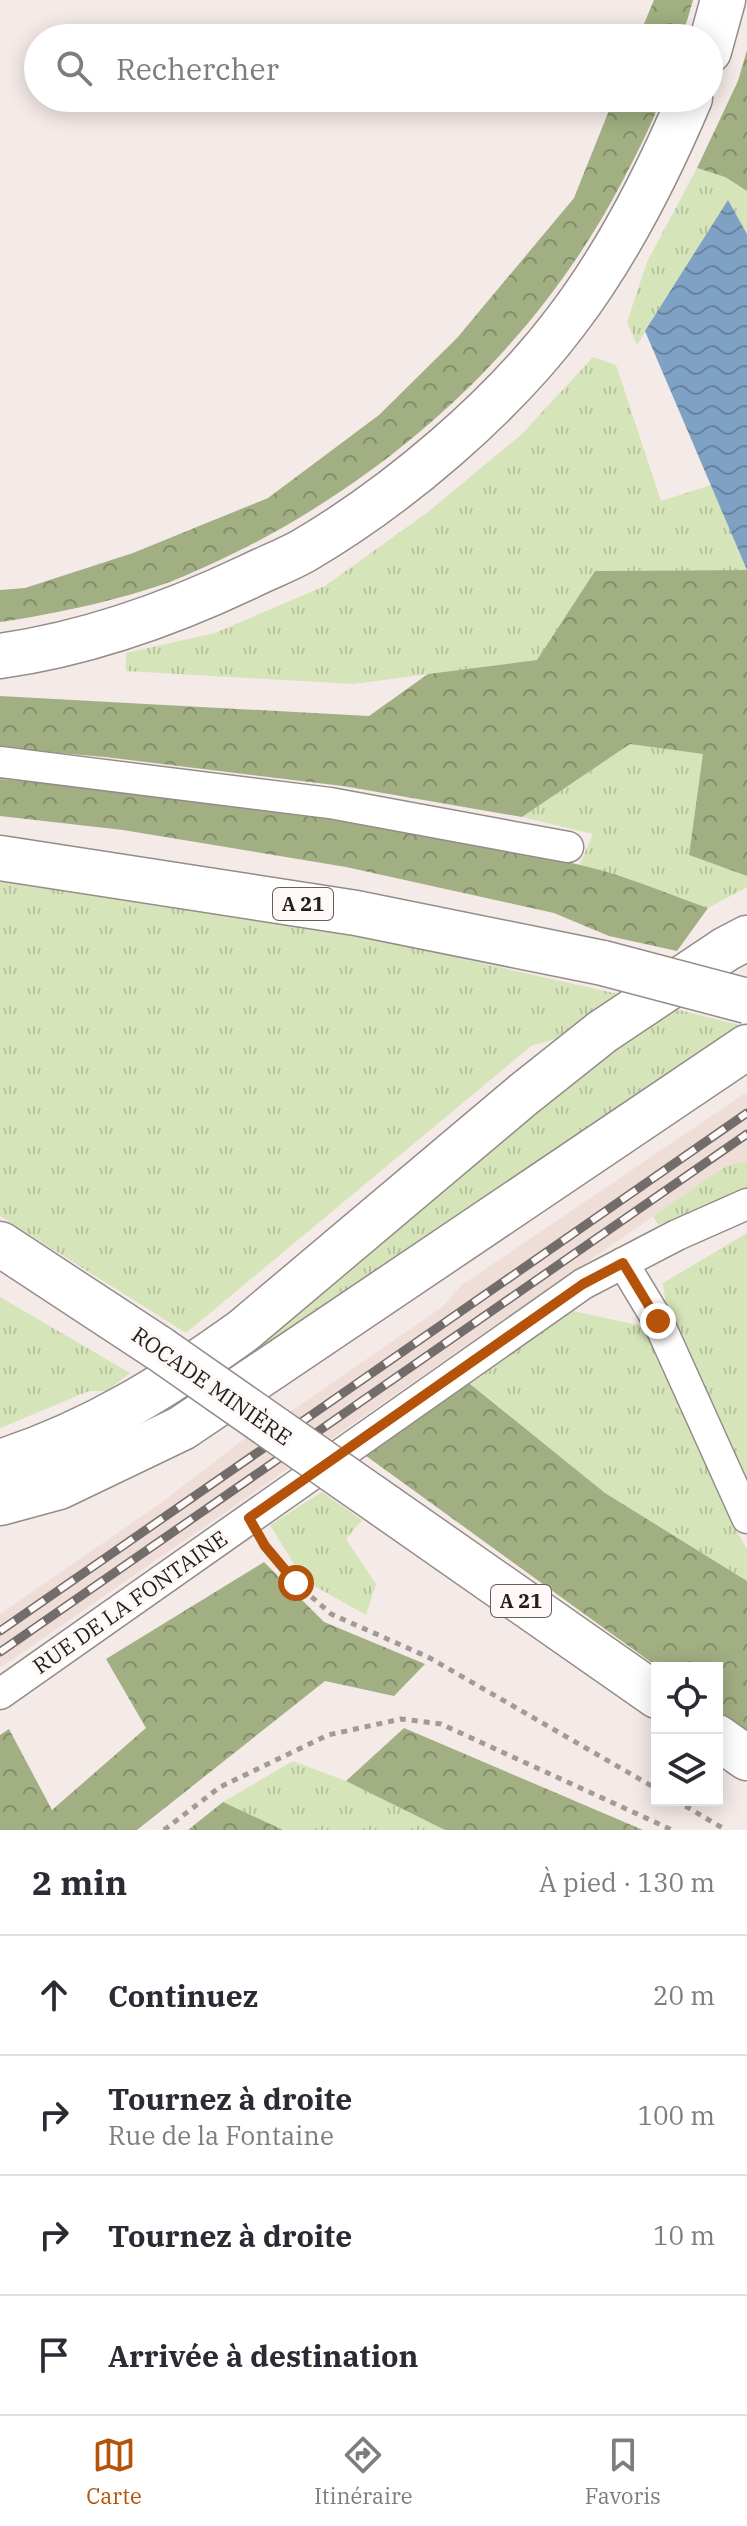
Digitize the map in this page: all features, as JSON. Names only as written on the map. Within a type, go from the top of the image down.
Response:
[{"type":"highway","points":[[716,24],[723,0]]},
{"type":"highway","points":[[0,656],[34,651],[125,626],[200,599],[302,552],[364,511],[449,445],[567,321],[617,246],[664,160],[684,112]]},
{"type":"highway","name":"A 21","points":[[0,858],[356,913],[603,963],[747,1001]]},
{"type":"highway","points":[[0,1462],[84,1431],[133,1405],[197,1364],[255,1321],[602,1032],[747,938]]},
{"type":"highway","points":[[0,1503],[59,1487],[182,1428],[747,1047]]},
{"type":"highway","name":"ROCADE MINIÈRE","points":[[0,1244],[160,1349],[651,1692]]},
{"type":"highway","points":[[723,1741],[747,1758]]},
{"type":"lane","points":[[0,762],[330,803],[568,847]]},
{"type":"lane","name":"RUE DE LA FONTAINE","points":[[0,1694],[583,1284],[747,1204]]},
{"type":"lane","points":[[623,1263],[658,1321],[747,1518]]},
{"type":"path","points":[[249,1518],[265,1546],[296,1583],[331,1614],[428,1657],[651,1786]]},
{"type":"path","points":[[164,1830],[220,1787],[328,1735],[401,1719],[441,1724],[672,1830]]},
{"type":"path","points":[[685,1806],[726,1830]]},
{"type":"shaded area","points":[[747,1092],[747,1161],[726,1166],[0,1668],[0,1614],[161,1503],[244,1439],[296,1408],[442,1307],[462,1285]]},
{"type":"green space","points":[[654,0],[693,0],[686,24],[644,24]]},
{"type":"green space","points":[[747,50],[747,191],[725,177],[697,168],[738,81]]},
{"type":"green space","points":[[608,112],[655,112],[623,180],[585,246],[541,307],[492,364],[437,417],[379,465],[251,545],[182,577],[117,598],[0,622],[0,590],[25,588],[133,553],[268,498],[379,415],[457,338],[574,198]]},
{"type":"green space","points":[[697,168],[725,177],[747,191],[747,234],[728,201],[637,345],[627,322],[647,262]]},
{"type":"green space","points":[[593,357],[616,365],[661,501],[711,485],[747,570],[595,571],[537,660],[353,684],[126,671],[126,653],[215,633],[325,586],[428,512],[521,435]]},
{"type":"green space","points":[[747,570],[747,876],[689,855],[703,754],[630,744],[522,817],[343,786],[105,757],[0,748],[0,696],[369,716],[428,674],[537,660],[595,571]]},
{"type":"green space","points":[[630,744],[704,754],[689,855],[747,876],[747,887],[708,908],[579,866],[593,834],[522,817]]},
{"type":"green space","points":[[0,779],[227,804],[452,838],[600,870],[708,908],[677,951],[609,936],[554,913],[346,867],[123,830],[0,816]]},
{"type":"green space","points":[[0,876],[348,933],[618,994],[569,1035],[531,1046],[186,1333],[0,1216]]},
{"type":"green space","points":[[664,1006],[743,1026],[569,1140],[237,1367],[226,1360]]},
{"type":"green space","points":[[747,1161],[747,1188],[658,1225],[653,1216],[726,1166]]},
{"type":"green space","points":[[747,1233],[747,1490],[668,1321],[663,1283]]},
{"type":"green space","points":[[0,1297],[130,1373],[107,1391],[89,1391],[0,1428]]},
{"type":"green space","points":[[568,1310],[647,1327],[747,1549],[747,1581],[605,1493],[470,1383]]},
{"type":"green space","points":[[469,1383],[605,1493],[747,1581],[747,1731],[723,1714],[723,1662],[651,1662],[362,1453]]},
{"type":"green space","points":[[322,1492],[362,1520],[346,1539],[376,1584],[366,1615],[304,1580],[270,1525]]},
{"type":"green space","points":[[264,1562],[324,1622],[425,1664],[394,1696],[325,1681],[137,1830],[0,1830],[0,1735],[9,1729],[52,1810],[146,1728],[106,1659]]},
{"type":"green space","points":[[404,1728],[643,1830],[445,1830],[346,1781]]},
{"type":"green space","points":[[293,1761],[346,1781],[445,1830],[283,1830],[223,1802]]},
{"type":"green space","points":[[223,1802],[283,1830],[188,1830]]},
{"type":"water","points":[[728,200],[747,234],[747,570],[645,331]]},
{"type":"railway","points":[[0,1631],[747,1113]]},
{"type":"railway","points":[[0,1652],[747,1134]]},
{"type":"route","points":[[296,1583],[265,1546],[249,1518],[583,1284],[623,1263],[658,1321]]}]
